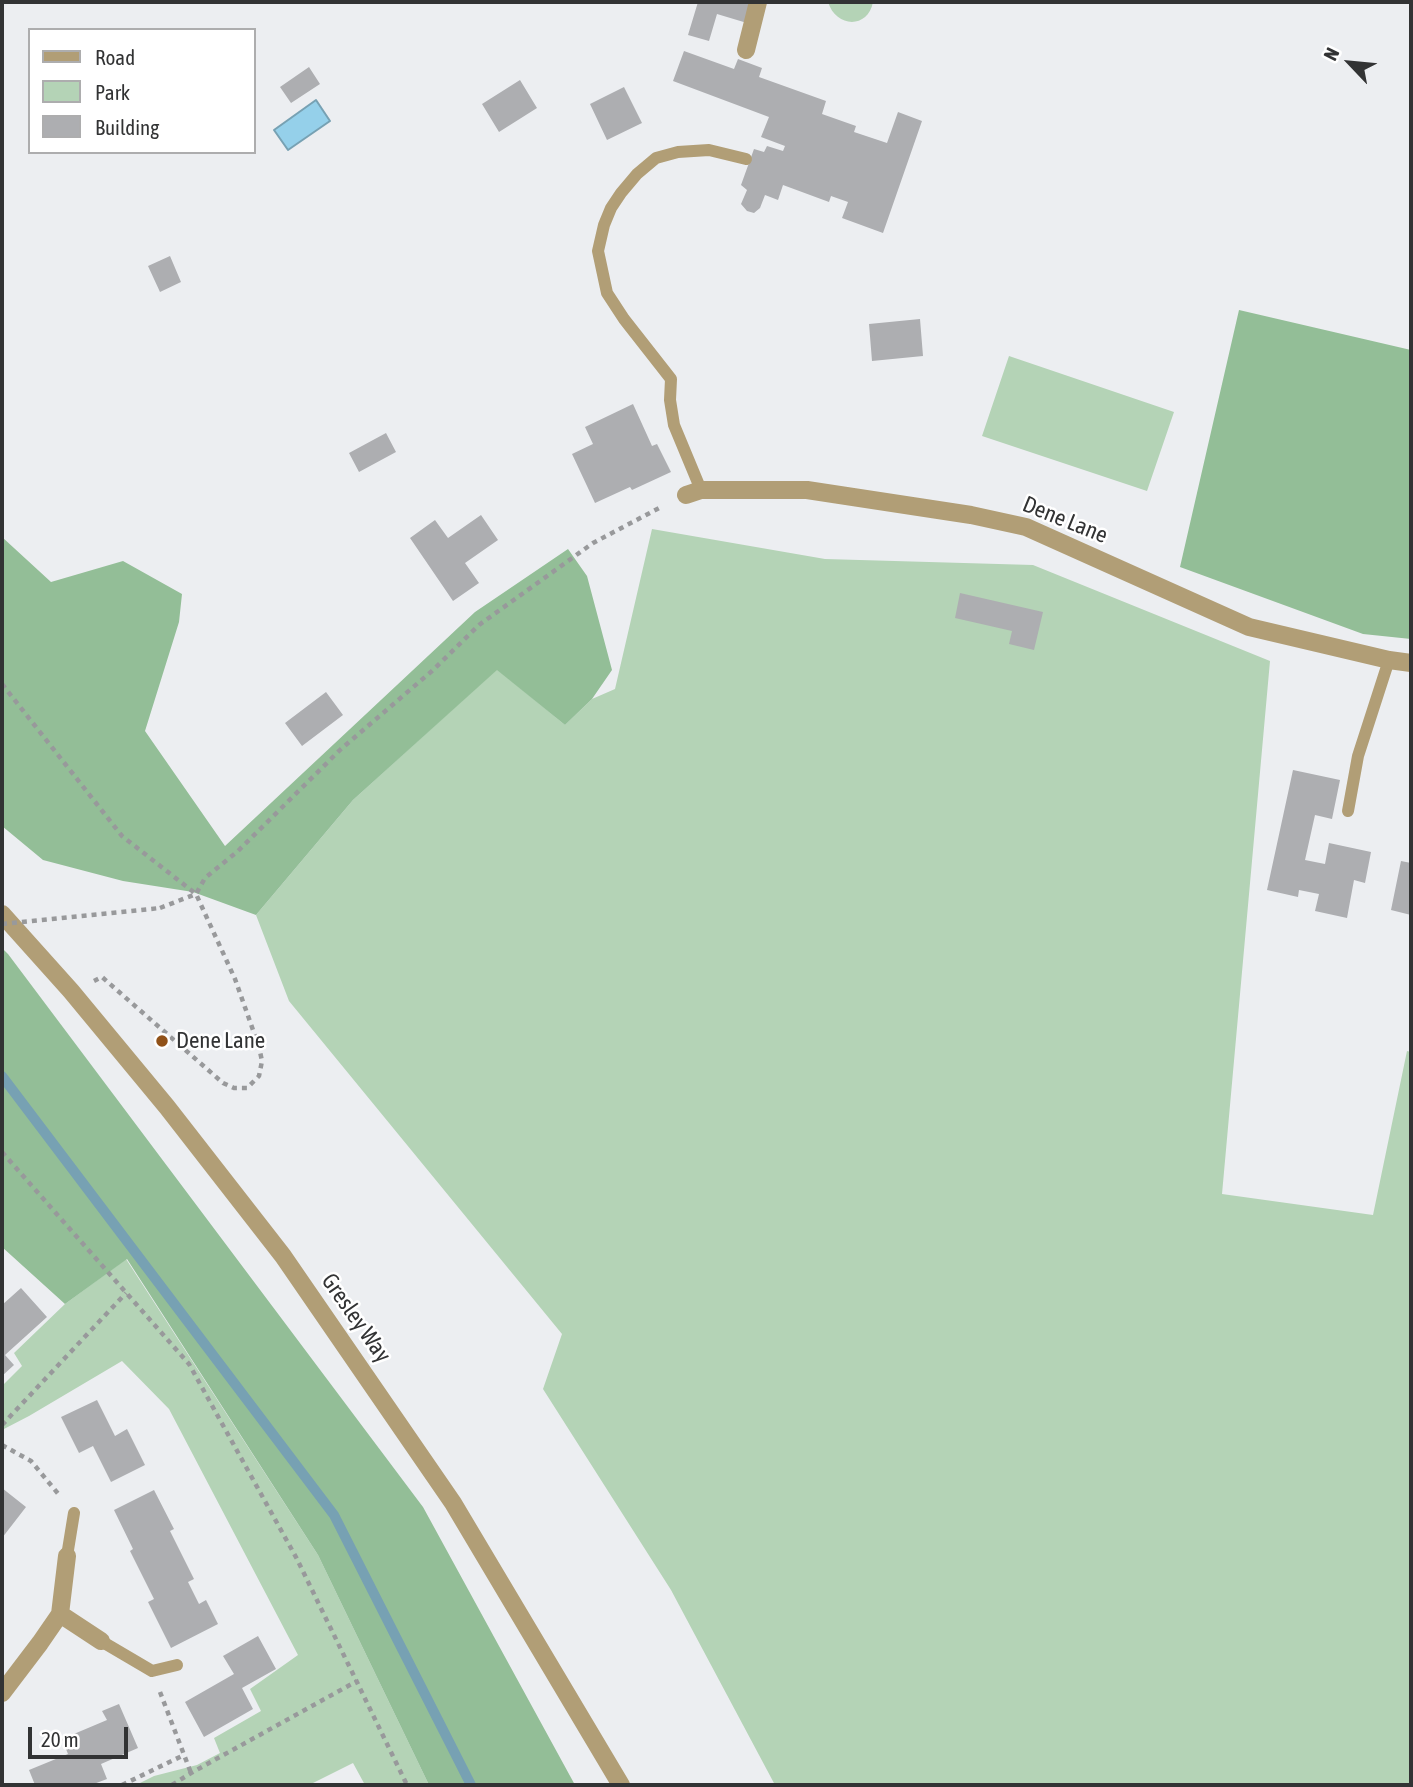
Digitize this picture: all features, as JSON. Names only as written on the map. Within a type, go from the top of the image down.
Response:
[{"type":"street","points":[[746,50],[758,2]]},
{"type":"street","name":"Dene Lane","points":[[694,492],[807,490],[971,515],[1026,527],[1249,627],[1411,663]]},
{"type":"street","name":"Gresley Way","points":[[2,914],[71,991],[167,1107],[283,1256],[453,1503],[621,1785]]},
{"type":"street","points":[[2,1693],[60,1614],[68,1556]]},
{"type":"street","points":[[60,1614],[101,1641]]},
{"type":"lane","points":[[694,492],[674,425],[670,400],[671,379],[624,320],[607,293],[598,251],[611,208],[637,174],[656,158],[678,152],[709,150],[746,159]]},
{"type":"lane","points":[[1348,811],[1358,756],[1388,660]]},
{"type":"lane","points":[[68,1556],[74,1513]]},
{"type":"lane","points":[[101,1641],[152,1671],[177,1665]]},
{"type":"path","points":[[2,924],[160,908],[196,894],[205,878],[238,851],[341,749],[432,671],[479,625],[593,543],[694,492]]},
{"type":"path","points":[[2,684],[122,836],[196,894],[235,979],[259,1047],[262,1061],[259,1076],[247,1088],[234,1088],[223,1083],[102,977],[71,991]]},
{"type":"path","points":[[2,1152],[189,1364],[298,1559],[407,1785]]},
{"type":"path","points":[[2,1425],[127,1293]]},
{"type":"path","points":[[2,1445],[31,1461],[74,1513]]},
{"type":"path","points":[[152,1671],[191,1773]]},
{"type":"path","points":[[172,1785],[357,1681]]},
{"type":"path","points":[[122,1785],[184,1755]]},
{"type":"green space","points":[[828,2],[873,2],[865,17],[852,22],[838,17]]},
{"type":"green space","points":[[1239,310],[1411,350],[1411,639],[1363,634],[1180,567]]},
{"type":"green space","points":[[1009,356],[1174,412],[1147,491],[982,436]]},
{"type":"green space","points":[[652,529],[825,559],[1033,565],[1270,661],[1222,1194],[1373,1215],[1407,1051],[1411,1052],[1411,1785],[775,1785],[671,1590],[543,1389],[562,1334],[289,1001],[256,915],[353,800],[497,669],[565,725],[592,699],[615,689]]},
{"type":"green space","points":[[2,537],[51,582],[123,561],[182,594],[179,622],[145,731],[225,846],[475,612],[568,549],[587,576],[612,670],[592,699],[565,725],[497,670],[353,800],[256,915],[193,892],[123,881],[43,860],[2,826]]},
{"type":"green space","points":[[2,948],[423,1507],[575,1785],[429,1785],[318,1555],[127,1259],[65,1304],[2,1247]]},
{"type":"green space","points":[[126,1259],[318,1555],[429,1785],[365,1785],[353,1763],[309,1785],[136,1785],[154,1776],[197,1765],[220,1753],[214,1738],[261,1711],[250,1689],[298,1655],[169,1409],[122,1361],[2,1430],[2,1386],[22,1366],[14,1353],[65,1304]]},
{"type":"water","points":[[316,100],[330,121],[288,150],[274,130]]},
{"type":"building","points":[[698,2],[752,2],[747,23],[717,14],[709,41],[688,35]]},
{"type":"building","points":[[684,51],[734,69],[738,59],[762,68],[759,77],[826,101],[822,114],[856,126],[854,132],[887,143],[898,112],[922,121],[883,233],[842,218],[848,202],[831,196],[829,202],[783,185],[778,200],[765,195],[760,208],[754,213],[747,211],[741,204],[747,190],[741,185],[754,149],[764,152],[767,146],[783,151],[785,146],[761,137],[769,117],[673,81]]},
{"type":"building","points":[[309,67],[320,84],[291,103],[280,87]]},
{"type":"building","points":[[520,80],[537,108],[499,132],[482,104]]},
{"type":"building","points":[[624,87],[642,123],[607,140],[590,104]]},
{"type":"building","points":[[170,256],[181,282],[160,292],[148,266]]},
{"type":"building","points":[[920,319],[923,356],[872,361],[869,324]]},
{"type":"building","points":[[633,404],[652,446],[657,444],[671,472],[595,503],[572,454],[593,444],[585,427]]},
{"type":"building","points":[[386,433],[396,452],[359,472],[349,453]]},
{"type":"building","points":[[481,515],[498,540],[465,563],[479,583],[453,601],[410,538],[435,520],[448,538]]},
{"type":"building","points":[[960,593],[1043,612],[1034,650],[1009,644],[1012,631],[955,618]]},
{"type":"building","points":[[326,692],[343,715],[302,746],[285,723]]},
{"type":"building","points":[[1293,770],[1340,780],[1332,819],[1315,815],[1305,860],[1325,864],[1329,843],[1371,852],[1365,883],[1354,880],[1347,918],[1315,911],[1319,894],[1299,890],[1298,897],[1267,890]]},
{"type":"building","points":[[1401,861],[1411,863],[1411,915],[1391,910]]},
{"type":"building","points":[[21,1288],[47,1317],[5,1355],[14,1365],[2,1376],[2,1305]]},
{"type":"building","points":[[97,1400],[115,1436],[127,1429],[145,1465],[111,1482],[93,1446],[79,1453],[61,1417]]},
{"type":"building","points":[[2,1488],[26,1507],[2,1538]]},
{"type":"building","points":[[154,1490],[174,1529],[170,1531],[194,1579],[188,1582],[199,1604],[206,1600],[218,1624],[171,1648],[148,1602],[154,1599],[130,1551],[133,1549],[114,1510]]},
{"type":"building","points":[[258,1636],[276,1669],[242,1688],[253,1709],[204,1737],[185,1702],[234,1674],[223,1656]]},
{"type":"building","points":[[119,1704],[138,1748],[101,1764],[107,1779],[91,1785],[35,1785],[29,1770],[68,1754],[62,1739],[107,1720],[102,1711]]},
{"type":"waterway","points":[[2,1076],[334,1515],[471,1785]]},
{"type":"place","name":"Dene Lane","points":[[162,1041]]}]
